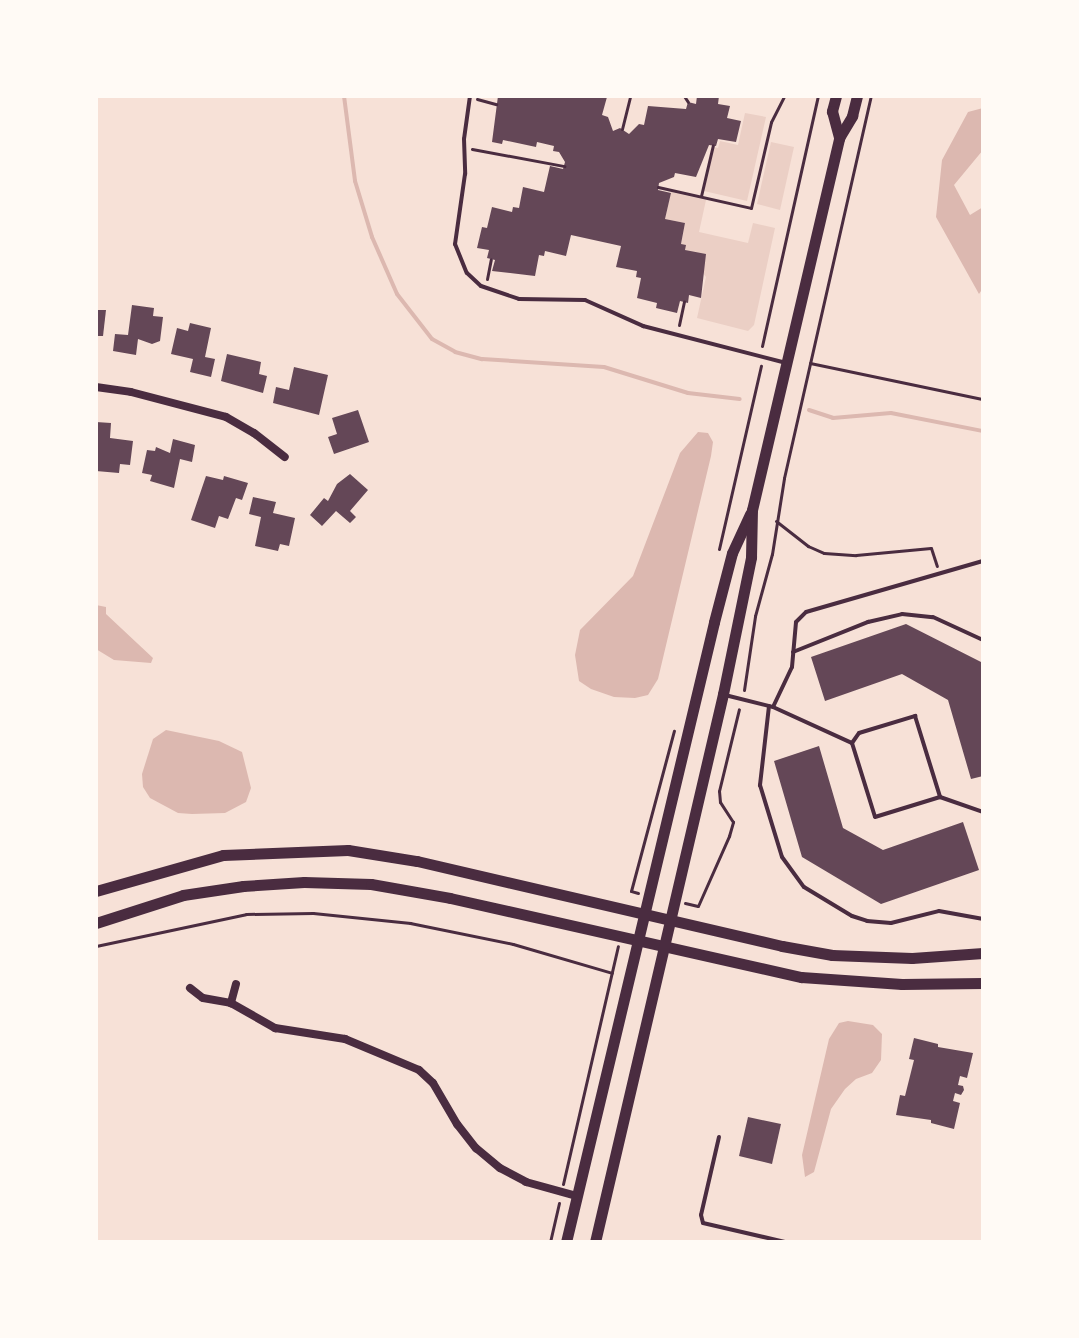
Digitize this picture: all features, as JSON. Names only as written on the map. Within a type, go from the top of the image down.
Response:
[{"type":"main road","points":[[836,96],[832,111],[839,138]]},
{"type":"main road","points":[[566,1242],[643,911],[732,553],[752,510],[839,138],[852,116],[857,96]]},
{"type":"main road","points":[[595,1242],[723,694],[751,557],[752,510]]},
{"type":"main road","points":[[96,891],[223,855],[348,850],[417,861],[832,955],[912,958],[983,953]]},
{"type":"main road","points":[[96,923],[183,895],[304,882],[371,884],[450,898],[801,977],[902,984],[983,983]]},
{"type":"street","points":[[96,387],[131,392],[226,417],[254,433],[285,457]]},
{"type":"street","points":[[231,1003],[236,984]]},
{"type":"street","points":[[190,988],[203,998],[231,1003],[275,1028],[345,1039],[419,1070],[433,1083],[457,1124],[476,1148],[500,1168],[526,1182],[577,1196]]},
{"type":"lane","points":[[470,97],[464,139],[465,174],[455,244],[467,273],[481,286],[519,299],[585,300],[643,326],[787,363]]},
{"type":"lane","points":[[983,561],[806,612],[796,622],[792,667],[771,706],[760,785],[782,857],[804,887],[852,916],[891,923],[939,911],[983,919]]},
{"type":"lane","points":[[793,652],[868,622],[902,614],[933,617],[983,640]]},
{"type":"lane","points":[[723,694],[771,706],[852,743],[875,817],[940,797],[983,812]]},
{"type":"lane","points":[[852,743],[859,733],[915,716],[940,797]]},
{"type":"lane","points":[[719,1137],[701,1215],[703,1223],[785,1242]]},
{"type":"path","points":[[622,129],[630,96]]},
{"type":"path","points":[[648,96],[664,96]]},
{"type":"path","points":[[684,96],[688,102]]},
{"type":"path","points":[[658,187],[751,208],[771,122],[784,96]]},
{"type":"path","points":[[717,556],[763,357],[761,342],[818,96]]},
{"type":"path","points":[[675,900],[698,906],[733,822],[720,802],[719,791],[741,700],[810,363],[871,96]]},
{"type":"path","points":[[470,97],[496,104]]},
{"type":"path","points":[[476,108],[478,98]]},
{"type":"path","points":[[472,142],[472,160]]},
{"type":"path","points":[[701,196],[713,145]]},
{"type":"path","points":[[472,149],[564,166]]},
{"type":"path","points":[[482,278],[486,280],[491,259]]},
{"type":"path","points":[[677,335],[684,302]]},
{"type":"path","points":[[810,363],[983,399]]},
{"type":"path","points":[[776,521],[808,546],[824,553],[856,555],[931,548],[939,572]]},
{"type":"path","points":[[628,908],[676,722]]},
{"type":"path","points":[[631,891],[648,895]]},
{"type":"path","points":[[96,946],[246,914],[313,913],[410,923],[513,944],[612,973]]},
{"type":"path","points":[[550,1242],[621,937]]},
{"type":"shaded area","points":[[983,108],[983,150],[954,185],[970,215],[983,207],[983,288],[979,294],[936,217],[942,160],[968,112]]},
{"type":"shaded area","points":[[745,113],[766,117],[747,201],[704,191],[713,147],[718,148],[720,141],[738,145]]},
{"type":"shaded area","points":[[771,142],[794,147],[780,210],[757,204]]},
{"type":"shaded area","points":[[671,192],[706,200],[699,232],[748,243],[753,223],[775,228],[754,325],[748,331],[697,318],[706,277],[681,244],[685,223],[665,219]]},
{"type":"shaded area","points":[[698,432],[708,433],[713,442],[711,456],[658,679],[648,695],[635,698],[614,697],[591,689],[579,681],[575,655],[580,630],[633,576],[680,453]]},
{"type":"shaded area","points":[[96,605],[106,607],[106,614],[153,658],[151,663],[114,660],[96,649]]},
{"type":"shaded area","points":[[166,730],[219,741],[242,752],[251,788],[246,802],[225,813],[192,814],[178,813],[150,798],[143,787],[142,774],[153,739]]},
{"type":"shaded area","points":[[848,1021],[873,1025],[882,1034],[881,1060],[872,1073],[856,1079],[845,1089],[831,1109],[814,1172],[805,1177],[802,1155],[829,1039],[839,1023]]},
{"type":"building","points":[[498,96],[607,97],[602,115],[608,117],[613,131],[620,128],[629,134],[639,124],[644,125],[648,106],[686,109],[688,102],[696,104],[697,96],[719,96],[718,104],[730,106],[727,118],[741,121],[736,142],[718,139],[716,146],[709,145],[696,177],[675,173],[674,177],[659,183],[658,190],[671,193],[665,219],[685,223],[681,244],[686,245],[685,250],[706,254],[701,298],[689,295],[688,303],[680,301],[677,313],[656,308],[657,303],[637,298],[641,278],[636,277],[637,271],[616,267],[621,246],[571,235],[566,256],[545,251],[544,256],[539,255],[535,276],[492,271],[495,260],[487,258],[489,250],[477,248],[482,227],[487,228],[492,207],[512,212],[513,207],[519,208],[523,187],[544,192],[550,166],[563,169],[565,162],[559,152],[553,151],[554,146],[537,142],[536,147],[503,140],[502,144],[492,142]]},
{"type":"building","points":[[132,305],[154,308],[153,316],[163,317],[160,341],[152,344],[138,339],[136,355],[113,351],[115,334],[128,335]]},
{"type":"building","points":[[96,310],[106,310],[103,336],[96,336]]},
{"type":"building","points":[[190,323],[211,328],[205,357],[215,359],[211,377],[190,372],[193,359],[171,354],[177,328],[188,331]]},
{"type":"building","points":[[227,354],[261,362],[259,374],[267,376],[263,393],[221,381]]},
{"type":"building","points":[[294,367],[328,375],[319,415],[273,403],[276,387],[289,390]]},
{"type":"building","points":[[358,410],[369,442],[334,454],[328,437],[337,434],[332,418]]},
{"type":"building","points":[[96,422],[111,423],[110,438],[133,441],[130,465],[120,464],[119,473],[96,471]]},
{"type":"building","points":[[173,439],[195,445],[192,462],[180,459],[174,488],[150,481],[152,475],[142,473],[147,450],[155,451],[156,447],[170,453]]},
{"type":"building","points":[[350,474],[368,490],[350,511],[356,517],[350,523],[336,511],[322,526],[310,515],[324,498],[328,501],[337,484]]},
{"type":"building","points":[[206,476],[223,480],[224,476],[248,483],[242,500],[236,498],[228,519],[219,516],[215,528],[191,520]]},
{"type":"building","points":[[253,497],[276,502],[273,513],[295,518],[289,546],[280,544],[278,551],[255,546],[261,517],[249,514]]},
{"type":"building","points":[[906,624],[983,663],[983,776],[971,779],[948,700],[902,674],[825,701],[811,657]]},
{"type":"building","points":[[819,746],[843,828],[883,850],[963,822],[979,870],[881,904],[802,857],[774,761]]},
{"type":"building","points":[[914,1038],[938,1044],[938,1047],[973,1053],[967,1078],[960,1076],[958,1085],[963,1086],[964,1090],[961,1095],[955,1093],[953,1101],[960,1103],[954,1129],[931,1123],[931,1120],[896,1115],[900,1095],[905,1096],[914,1060],[909,1059]]},
{"type":"building","points":[[748,1117],[781,1124],[772,1164],[739,1156]]},
{"type":"waterway","points":[[344,96],[355,181],[372,237],[397,294],[432,339],[455,352],[482,359],[604,367],[688,393],[740,399]]},
{"type":"waterway","points":[[809,410],[833,418],[891,413],[983,431]]}]
